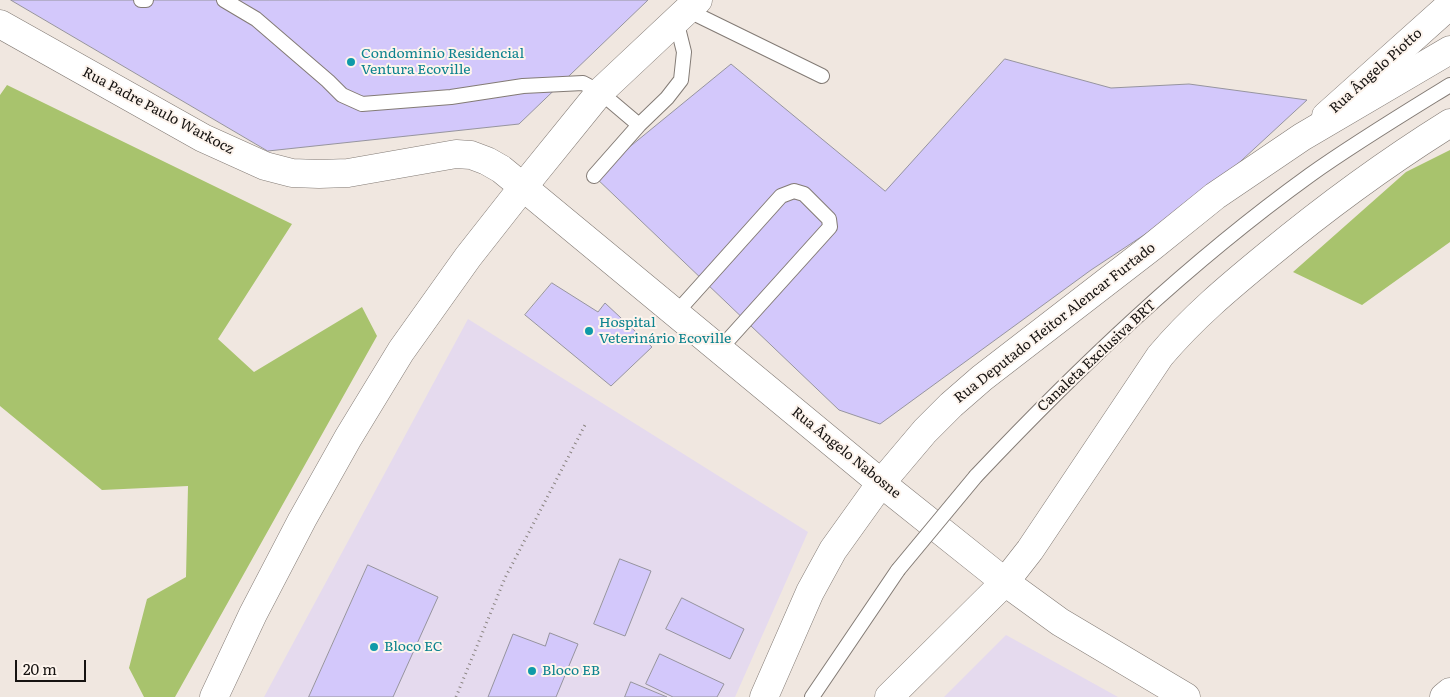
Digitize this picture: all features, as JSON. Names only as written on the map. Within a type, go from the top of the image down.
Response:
[{"type":"street","name":"Rua Ângelo Piotto","points":[[1302,137],[1450,5]]},
{"type":"street","points":[[214,697],[253,614],[302,520],[348,438],[407,344],[468,257],[600,92],[687,10]]},
{"type":"street","name":"Rua Padre Paulo Warkocz","points":[[0,24],[203,138],[265,166],[292,173],[348,173],[456,154],[471,155],[501,169],[523,187]]},
{"type":"street","name":"Rua Deputado Heitor Alencar Furtado","points":[[764,697],[810,592],[833,550],[881,483],[925,431],[982,378],[1216,196],[1302,137],[1450,50]]},
{"type":"street","points":[[889,697],[1005,582],[1049,523],[1160,356],[1183,329],[1218,296],[1344,194],[1394,158],[1450,123]]},
{"type":"street","name":"Rua Ângelo Nabosne","points":[[523,187],[881,483],[1005,582],[1060,622],[1186,697]]},
{"type":"street","points":[[1444,697],[1450,692]]},
{"type":"lane","points":[[141,0],[146,0]]},
{"type":"lane","points":[[224,0],[256,19],[342,95],[362,104],[451,97],[523,86],[582,83],[600,92],[639,126]]},
{"type":"lane","points":[[594,176],[667,98],[681,80],[687,10],[822,76]]},
{"type":"lane","name":"Canaleta Exclusiva BRT","points":[[812,697],[898,570],[976,476],[1035,414],[1102,349],[1171,286],[1243,226],[1363,139],[1450,85]]},
{"type":"lane","points":[[676,314],[781,196],[794,191],[804,194],[829,219],[830,227],[720,349]]},
{"type":"path","points":[[456,697],[505,578],[585,425]]},
{"type":"shaded area","points":[[468,319],[808,532],[735,697],[264,697]]},
{"type":"shaded area","points":[[1006,635],[1118,697],[944,697]]},
{"type":"green space","points":[[7,85],[292,224],[218,339],[254,372],[362,307],[377,336],[175,697],[144,697],[129,668],[147,599],[186,577],[188,486],[102,490],[0,406],[0,95]]},
{"type":"green space","points":[[1450,150],[1450,242],[1362,305],[1293,272],[1406,172]]},
{"type":"building","name":"Condomínio Residencial Ventura Ecoville","points":[[11,0],[648,0],[519,124],[268,151]]},
{"type":"building","points":[[1005,59],[1111,88],[1189,84],[1307,100],[1203,196],[1091,270],[880,424],[839,410],[594,176],[731,64],[885,191]]},
{"type":"building","name":"Hospital Veterinário Ecoville","points":[[552,283],[598,312],[605,303],[652,347],[611,386],[525,315]]},
{"type":"building","points":[[620,559],[651,571],[625,636],[594,624]]},
{"type":"building","name":"Bloco EC","points":[[368,565],[438,597],[393,697],[309,697]]},
{"type":"building","points":[[682,598],[744,629],[730,659],[666,629]]},
{"type":"building","name":"Bloco EB","points":[[550,633],[578,644],[556,697],[488,697],[513,634],[545,646]]},
{"type":"building","points":[[660,654],[724,684],[717,697],[673,697],[646,684]]},
{"type":"building","points":[[631,682],[667,697],[625,697]]},
{"type":"place","name":"Condomínio Residencial Ventura Ecoville","points":[[351,62]]},
{"type":"place","name":"Hospital Veterinário Ecoville","points":[[589,331]]},
{"type":"place","name":"Bloco EC","points":[[374,647]]},
{"type":"place","name":"Bloco EB","points":[[532,671]]}]
